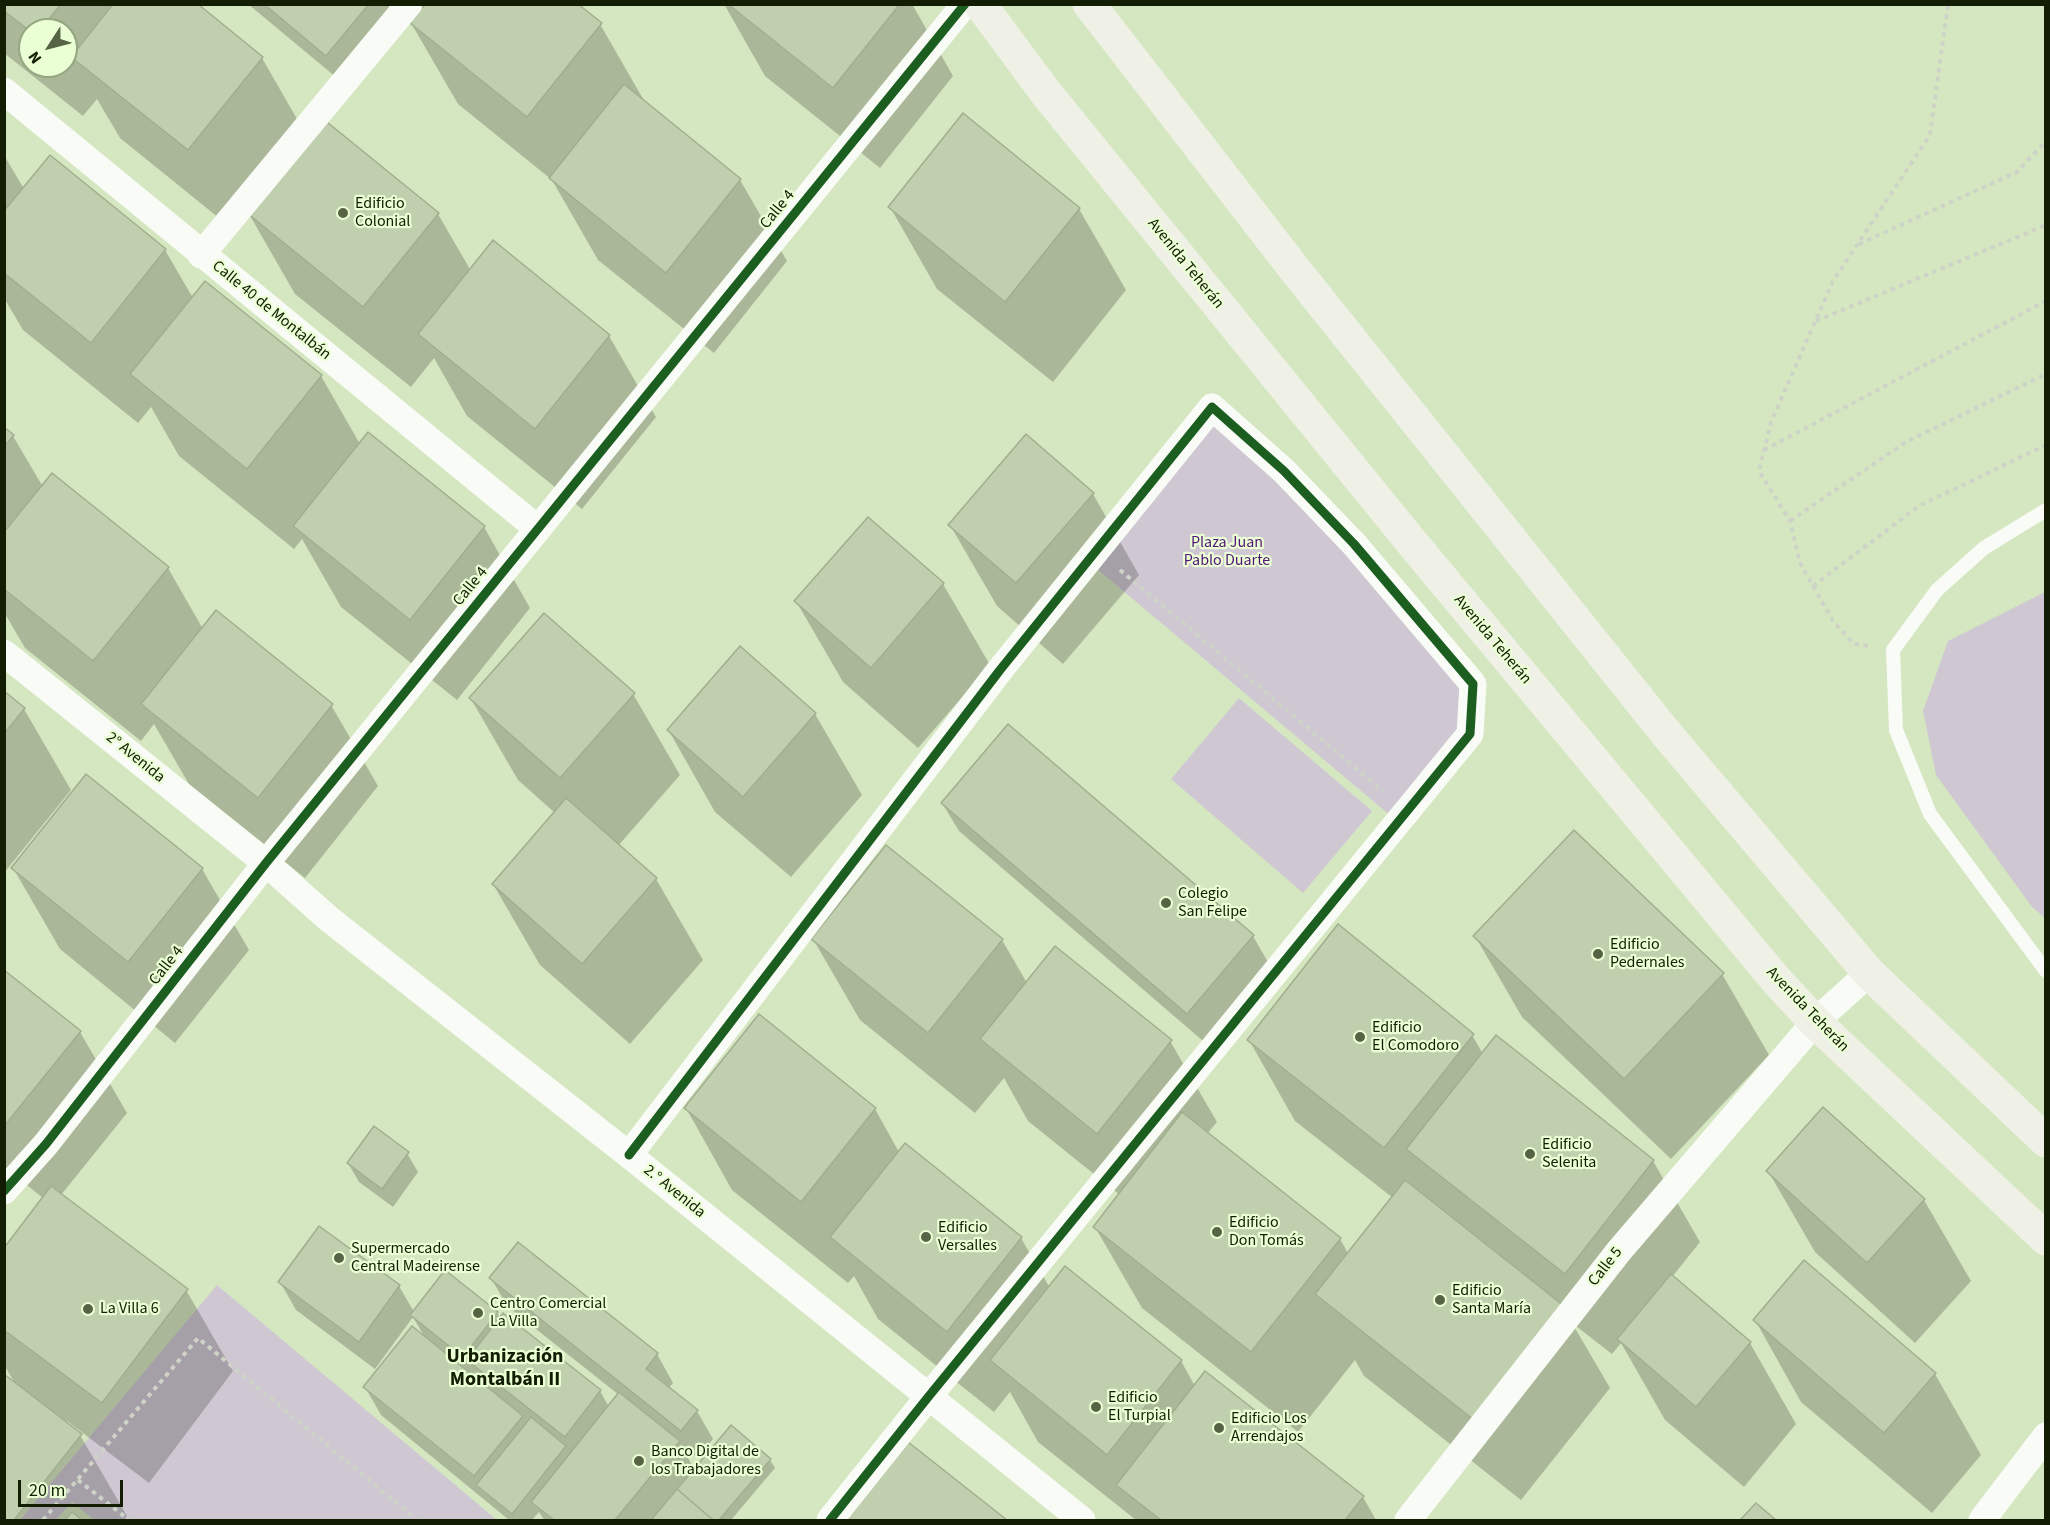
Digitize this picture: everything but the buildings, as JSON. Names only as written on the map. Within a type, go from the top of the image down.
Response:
[{"type":"main road","name":"Avenida Teherán","points":[[980,4],[1046,93],[1408,539],[1777,981],[1815,1022],[2046,1239]]},
{"type":"main road","points":[[1089,4],[1296,271],[1665,732],[1869,973],[2046,1141]]},
{"type":"street","points":[[201,255],[409,4]]},
{"type":"street","name":"Calle 4","points":[[7,1182],[46,1144],[266,863],[965,4]]},
{"type":"street","name":"Calle 40 de Montalbán","points":[[4,91],[201,255],[538,529]]},
{"type":"street","points":[[628,1155],[1000,670],[1212,407],[1284,471],[1354,544],[1473,684],[1470,734],[929,1396],[830,1521]]},
{"type":"street","name":"2° Avenida","points":[[4,652],[266,863]]},
{"type":"street","name":"2.° Avenida","points":[[266,863],[329,919],[628,1155],[1082,1521]]},
{"type":"street","name":"Calle 5","points":[[1408,1521],[1619,1251],[1815,1022],[1869,973]]},
{"type":"street","points":[[1982,1521],[2046,1436]]},
{"type":"lane","points":[[2046,510],[1984,548],[1937,590],[1893,650],[1896,730],[1930,814],[2046,971]]},
{"type":"path","points":[[1893,650],[1854,644],[1833,621],[1800,563],[1790,521],[1759,471],[1771,422],[1833,281],[1930,135],[1948,4]]},
{"type":"path","points":[[1858,245],[2017,172],[2046,141]]},
{"type":"path","points":[[1815,322],[2046,225]]},
{"type":"path","points":[[1764,450],[2046,301]]},
{"type":"path","points":[[1790,521],[1906,442],[2046,374]]},
{"type":"path","points":[[1813,586],[1919,506],[2046,445]]},
{"type":"path","points":[[1097,550],[1407,811]]},
{"type":"path","points":[[43,1521],[198,1338],[417,1521]]},
{"type":"path","points":[[77,1480],[129,1521]]},
{"type":"green space","name":"Plaza Juan Pablo Duarte","points":[[1212,407],[1473,684],[1470,734],[1398,822],[1090,563]]},
{"type":"green space","points":[[2045,592],[2045,918],[2032,907],[1936,775],[1923,711],[1948,641]]},
{"type":"green space","points":[[1239,698],[1372,811],[1303,893],[1171,779]]},
{"type":"green space","points":[[217,1285],[497,1520],[94,1520],[72,1502],[56,1520],[20,1520]]},
{"type":"cycle path","points":[[4,1191],[46,1144],[266,863],[965,4]]},
{"type":"cycle path","points":[[629,1155],[1000,670],[1212,407],[1284,471],[1354,544],[1473,684],[1470,734],[830,1520]]},
{"type":"place","name":"Edificio Colonial","points":[[343,213]]},
{"type":"place","name":"Colegio San Felipe","points":[[1166,903]]},
{"type":"place","name":"Edificio Pedernales","points":[[1598,954]]},
{"type":"place","name":"Edificio El Comodoro","points":[[1360,1037]]},
{"type":"place","name":"Edificio Selenita","points":[[1530,1154]]},
{"type":"place","name":"Edificio Don Tomás","points":[[1217,1232]]},
{"type":"place","name":"Edificio Versalles","points":[[926,1237]]},
{"type":"place","name":"Supermercado Central Madeirense","points":[[339,1258]]},
{"type":"place","name":"Edificio Santa María","points":[[1440,1300]]},
{"type":"place","name":"La Villa 6","points":[[88,1309]]},
{"type":"place","name":"Centro Comercial La Villa","points":[[478,1313]]},
{"type":"place","name":"Edificio El Turpial","points":[[1096,1407]]},
{"type":"place","name":"Edificio Los Arrendajos","points":[[1219,1428]]},
{"type":"place","name":"Banco Digital de los Trabajadores","points":[[639,1461]]},
{"type":"district","name":"Urbanización Montalbán II","points":[[505,1370]]}]
